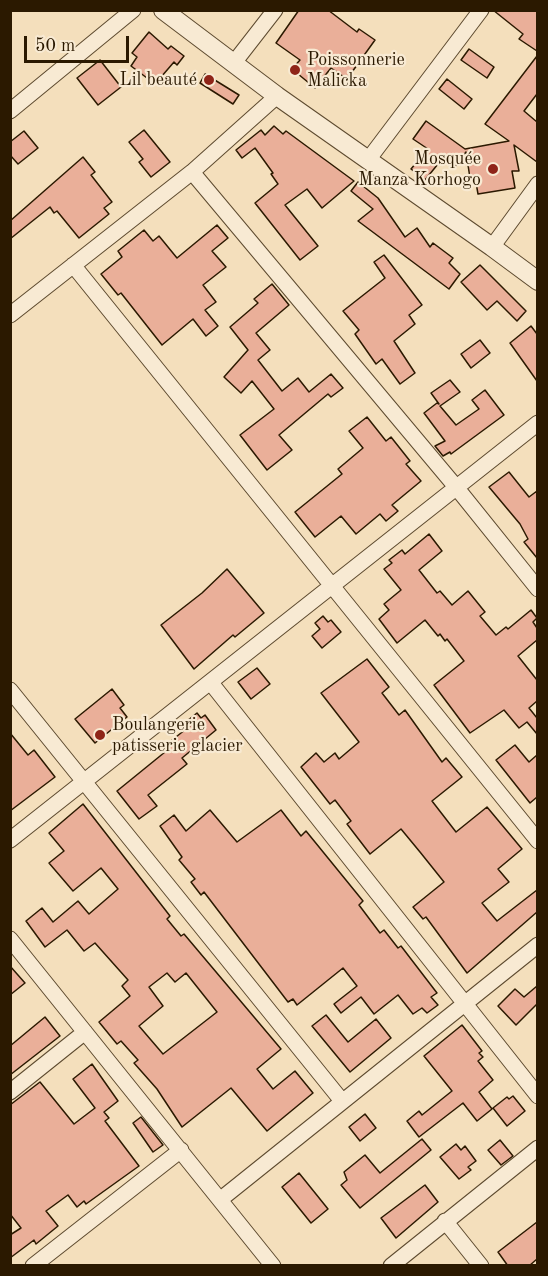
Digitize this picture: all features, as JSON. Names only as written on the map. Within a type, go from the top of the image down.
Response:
[{"type":"street","points":[[10,111],[133,10]]},
{"type":"street","points":[[163,10],[277,96],[537,281]]},
{"type":"street","points":[[233,64],[275,10]]},
{"type":"street","points":[[368,160],[480,10]]},
{"type":"street","points":[[10,315],[192,172],[277,96]]},
{"type":"street","points":[[192,172],[456,487],[537,589]]},
{"type":"street","points":[[492,247],[537,184]]},
{"type":"street","points":[[74,265],[537,841]]},
{"type":"street","points":[[10,840],[537,423]]},
{"type":"street","points":[[211,683],[537,1096]]},
{"type":"street","points":[[10,690],[342,1101]]},
{"type":"street","points":[[10,939],[273,1265]]},
{"type":"street","points":[[221,1199],[537,945]]},
{"type":"street","points":[[10,1092],[86,1032]]},
{"type":"street","points":[[390,1266],[537,1148]]},
{"type":"street","points":[[33,1266],[181,1150]]},
{"type":"street","points":[[446,1221],[481,1266]]},
{"type":"building","points":[[299,10],[328,10],[357,32],[359,29],[375,40],[347,79],[331,68],[315,88],[292,69],[300,60],[276,43]]},
{"type":"building","points":[[493,10],[537,10],[537,51],[519,39],[523,34]]},
{"type":"building","points":[[149,32],[168,49],[171,46],[184,56],[177,65],[174,62],[155,84],[131,66],[137,57],[132,53]]},
{"type":"building","points":[[469,49],[494,67],[487,78],[461,60]]},
{"type":"building","points":[[537,56],[537,94],[524,111],[537,122],[537,162],[514,145],[519,171],[512,171],[515,188],[478,194],[475,177],[470,178],[466,152],[454,168],[442,159],[425,180],[411,169],[428,149],[413,139],[426,121],[465,149],[509,141],[485,124]]},
{"type":"building","points":[[100,60],[121,87],[98,105],[77,78]]},
{"type":"building","points":[[205,74],[239,95],[233,104],[200,83]]},
{"type":"building","points":[[447,79],[472,99],[464,109],[439,89]]},
{"type":"building","points":[[274,126],[283,134],[286,131],[354,181],[322,208],[307,189],[285,205],[318,246],[300,260],[255,203],[278,184],[271,174],[273,173],[255,148],[242,158],[236,150],[261,130],[265,135]]},
{"type":"building","points":[[144,130],[170,162],[151,177],[139,162],[143,159],[129,142]]},
{"type":"building","points":[[24,131],[38,148],[18,164],[10,155],[10,142]]},
{"type":"building","points":[[83,157],[95,172],[91,175],[112,202],[104,208],[109,214],[79,238],[57,211],[54,213],[50,207],[10,239],[10,221]]},
{"type":"building","points":[[358,182],[378,198],[405,237],[417,228],[430,247],[433,243],[453,258],[449,263],[460,274],[449,289],[358,221],[373,209],[351,191]]},
{"type":"building","points":[[217,225],[228,238],[212,251],[226,267],[203,285],[216,302],[205,310],[218,326],[206,336],[193,319],[162,345],[121,293],[118,295],[101,274],[122,257],[118,251],[144,230],[153,241],[159,236],[177,258]]},
{"type":"building","points":[[384,255],[422,305],[409,315],[415,324],[394,341],[415,373],[400,384],[382,359],[376,364],[355,334],[359,330],[343,311],[385,278],[374,262]]},
{"type":"building","points":[[480,265],[526,311],[517,321],[497,301],[487,310],[461,282]]},
{"type":"building","points":[[272,284],[289,305],[256,333],[270,350],[258,360],[282,391],[298,378],[309,392],[331,374],[343,388],[331,397],[328,394],[279,435],[292,450],[267,470],[240,435],[274,409],[252,381],[241,393],[224,377],[248,350],[230,327],[258,303],[254,299]]},
{"type":"building","points":[[531,326],[537,334],[537,381],[510,343]]},
{"type":"building","points":[[480,340],[490,353],[471,368],[461,354]]},
{"type":"building","points":[[450,380],[460,392],[440,406],[456,425],[479,409],[472,400],[485,390],[504,415],[451,454],[450,452],[443,456],[435,446],[445,441],[424,413],[437,403],[439,404],[431,393]]},
{"type":"building","points":[[367,417],[386,441],[391,437],[410,461],[406,464],[421,481],[392,505],[398,511],[386,521],[380,514],[356,534],[341,516],[315,537],[295,512],[342,474],[338,469],[363,448],[349,431]]},
{"type":"building","points":[[509,472],[529,497],[537,491],[537,558],[524,542],[528,539],[520,524],[489,487]]},
{"type":"building","points":[[429,534],[442,551],[419,570],[437,593],[440,591],[452,605],[468,591],[485,612],[480,616],[496,635],[506,627],[508,629],[531,610],[537,618],[533,622],[537,628],[537,640],[518,656],[537,680],[537,701],[529,708],[537,718],[537,734],[527,722],[519,728],[504,710],[470,733],[434,685],[464,661],[447,639],[445,641],[440,634],[438,636],[425,620],[397,643],[379,619],[389,610],[384,604],[401,590],[384,569],[392,563],[389,560],[402,550],[405,554]]},
{"type":"building","points":[[227,569],[264,613],[235,637],[233,635],[194,669],[161,625],[202,593]]},
{"type":"building","points":[[323,616],[328,622],[331,620],[341,632],[322,648],[312,636],[320,629],[315,623]]},
{"type":"building","points":[[367,659],[389,687],[382,693],[399,715],[405,710],[442,762],[446,758],[462,777],[432,801],[456,832],[487,807],[522,849],[498,869],[509,882],[482,903],[497,921],[537,890],[537,912],[467,973],[426,917],[423,919],[413,907],[444,882],[420,852],[401,829],[370,854],[347,824],[351,821],[335,800],[330,804],[301,767],[316,753],[324,762],[335,753],[339,759],[359,742],[321,693]]},
{"type":"building","points":[[257,668],[270,684],[251,699],[238,682]]},
{"type":"building","points":[[112,689],[124,705],[120,708],[127,717],[95,743],[75,719]]},
{"type":"building","points":[[197,713],[201,718],[205,715],[216,730],[182,758],[187,764],[148,795],[157,806],[139,819],[117,791],[165,752],[163,750],[166,745],[191,725],[187,721]]},
{"type":"building","points":[[10,733],[28,755],[34,750],[55,777],[10,811]]},
{"type":"building","points":[[515,745],[529,762],[537,755],[537,797],[530,803],[496,760]]},
{"type":"building","points":[[83,804],[170,916],[167,919],[181,936],[184,934],[281,1049],[257,1069],[273,1089],[295,1071],[313,1093],[267,1131],[231,1088],[182,1127],[157,1089],[134,1063],[138,1060],[121,1041],[117,1044],[99,1022],[130,996],[122,986],[128,980],[95,943],[84,951],[67,930],[45,947],[26,921],[42,908],[53,922],[78,901],[89,914],[118,889],[101,868],[73,891],[49,863],[64,851],[49,833]],"holes":[[[167,973],[175,982],[186,973],[217,1012],[163,1054],[139,1026],[163,1006],[149,987]]]},
{"type":"building","points":[[210,810],[237,842],[281,810],[301,836],[306,831],[363,901],[359,905],[380,933],[384,930],[398,948],[401,946],[437,993],[431,997],[438,1005],[427,1013],[422,1008],[413,1014],[398,995],[374,1014],[361,997],[341,1013],[334,1004],[357,986],[343,968],[297,1005],[293,999],[288,1002],[204,892],[201,895],[191,882],[195,879],[179,860],[182,857],[160,826],[174,815],[186,831]]},
{"type":"building","points":[[10,966],[25,983],[10,995]]},
{"type":"building","points":[[537,986],[537,1004],[516,1025],[498,1006],[515,989],[524,997]]},
{"type":"building","points":[[326,1015],[348,1042],[376,1019],[391,1038],[350,1072],[312,1026]]},
{"type":"building","points":[[45,1017],[60,1036],[10,1075],[10,1046]]},
{"type":"building","points":[[462,1025],[482,1051],[479,1053],[483,1057],[478,1061],[493,1080],[479,1092],[492,1109],[477,1121],[463,1103],[419,1137],[407,1121],[419,1111],[422,1115],[452,1091],[424,1056]]},
{"type":"building","points":[[92,1064],[118,1101],[104,1112],[109,1118],[105,1121],[139,1166],[86,1204],[84,1201],[77,1207],[68,1195],[46,1211],[58,1226],[36,1244],[34,1240],[10,1258],[10,1235],[21,1228],[10,1214],[10,1105],[40,1082],[74,1124],[95,1108],[73,1079]]},
{"type":"building","points":[[513,1096],[525,1111],[507,1126],[493,1108],[507,1097],[509,1099]]},
{"type":"building","points":[[365,1114],[376,1128],[360,1141],[349,1127]]},
{"type":"building","points":[[141,1117],[163,1145],[153,1152],[133,1123]]},
{"type":"building","points":[[422,1139],[431,1150],[360,1208],[341,1185],[347,1180],[344,1172],[365,1155],[380,1173]]},
{"type":"building","points":[[500,1140],[513,1156],[501,1165],[488,1150]]},
{"type":"building","points":[[456,1144],[461,1150],[465,1146],[476,1161],[468,1167],[471,1170],[459,1179],[440,1157]]},
{"type":"building","points":[[299,1173],[328,1209],[311,1223],[282,1187]]},
{"type":"building","points":[[425,1185],[438,1202],[396,1238],[381,1218]]},
{"type":"building","points":[[537,1222],[537,1259],[529,1266],[508,1266],[498,1252]]},
{"type":"place","name":"Poissonnerie Malicka","points":[[295,70]]},
{"type":"place","name":"Lil beauté","points":[[209,80]]},
{"type":"place","name":"Mosquée Manza Korhogo","points":[[493,169]]},
{"type":"place","name":"Boulangerie patisserie glacier","points":[[100,735]]}]
